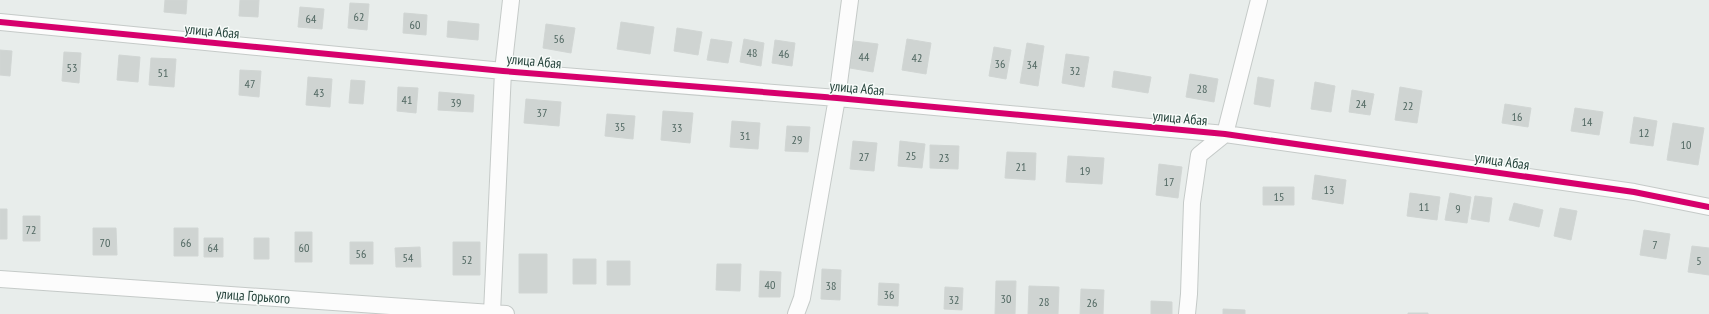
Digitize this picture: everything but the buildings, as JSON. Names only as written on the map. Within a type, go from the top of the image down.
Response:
[{"type":"street","points":[[499,314],[503,71],[511,0]]},
{"type":"street","points":[[796,314],[802,298],[837,98],[850,0]]},
{"type":"street","points":[[1187,314],[1192,203],[1200,155],[1225,134],[1259,0]]},
{"type":"street","name":"улица Абая","points":[[0,22],[503,71],[837,98],[1225,134],[1634,192],[1709,207]]},
{"type":"street","name":"улица Горького","points":[[0,279],[499,314]]},
{"type":"cycle path","points":[[0,22],[503,71],[837,98],[1225,134],[1634,192],[1709,207]]}]
